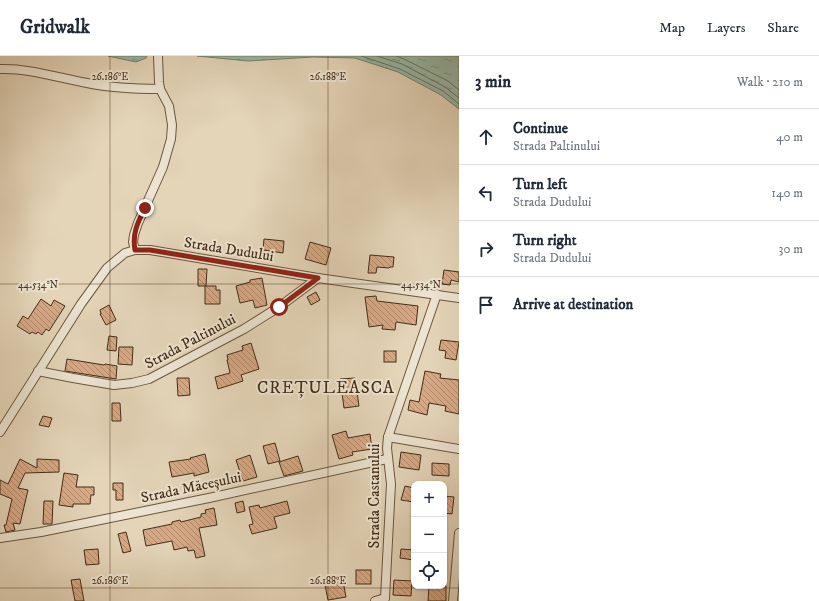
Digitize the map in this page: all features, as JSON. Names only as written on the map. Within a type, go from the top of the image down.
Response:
[{"type":"street","points":[[0,432],[81,304],[107,268],[125,253],[135,250],[133,242],[134,234],[163,167],[171,139],[171,116],[169,106],[160,89],[158,56]]},
{"type":"street","points":[[0,69],[38,73],[115,88],[160,89]]},
{"type":"street","name":"Strada Dudului","points":[[135,250],[150,250],[318,278],[459,298]]},
{"type":"street","name":"Strada Paltinului","points":[[38,371],[114,385],[149,379],[244,329],[279,307],[318,278]]},
{"type":"street","name":"Strada Castanului","points":[[375,601],[386,600],[391,484],[387,459],[388,437],[437,294]]},
{"type":"street","points":[[388,437],[459,449]]},
{"type":"street","name":"Strada Măceșului","points":[[0,538],[41,532],[209,498],[387,459]]},
{"type":"street","points":[[453,601],[459,533]]},
{"type":"water","points":[[108,56],[147,56],[146,58],[136,62]]},
{"type":"water","points":[[197,56],[459,56],[459,109],[441,95],[398,72],[355,58],[313,57],[248,61]]},
{"type":"building","points":[[264,239],[284,241],[283,253],[263,250]]},
{"type":"building","points":[[310,242],[331,248],[326,265],[305,259]]},
{"type":"building","points":[[370,255],[394,257],[393,267],[377,267],[376,273],[368,273]]},
{"type":"building","points":[[198,269],[207,269],[206,286],[198,286]]},
{"type":"building","points":[[444,270],[459,272],[459,282],[451,280],[450,285],[442,284]]},
{"type":"building","points":[[262,278],[267,305],[255,308],[253,300],[240,303],[236,286],[250,282],[250,280]]},
{"type":"building","points":[[205,286],[216,286],[216,290],[220,290],[220,304],[205,304]]},
{"type":"building","points":[[316,292],[320,300],[311,305],[307,297]]},
{"type":"building","points":[[376,296],[377,301],[418,306],[416,325],[396,322],[395,330],[382,329],[383,325],[369,327],[365,297]]},
{"type":"building","points":[[41,299],[51,306],[54,300],[65,306],[49,331],[46,329],[42,335],[38,332],[36,334],[32,332],[30,334],[17,326],[23,316],[28,319]]},
{"type":"building","points":[[109,305],[116,320],[106,325],[100,314],[100,310]]},
{"type":"building","points":[[109,336],[117,337],[116,351],[107,350]]},
{"type":"building","points":[[441,340],[459,342],[456,360],[445,358],[446,351],[439,350]]},
{"type":"building","points":[[251,343],[259,369],[241,375],[243,381],[218,389],[215,377],[230,373],[227,355],[243,350],[242,346]]},
{"type":"building","points":[[119,347],[133,347],[132,365],[118,364]]},
{"type":"building","points":[[384,351],[396,351],[396,362],[384,362]]},
{"type":"building","points":[[67,359],[117,366],[116,379],[65,371]]},
{"type":"building","points":[[425,371],[441,374],[440,378],[459,380],[459,414],[445,411],[446,406],[429,403],[427,415],[408,410],[410,400],[419,402]]},
{"type":"building","points":[[177,378],[189,378],[190,395],[178,396]]},
{"type":"building","points":[[355,378],[359,406],[344,408],[340,379]]},
{"type":"building","points":[[112,403],[120,403],[121,421],[112,421]]},
{"type":"building","points":[[43,416],[52,418],[49,427],[39,425]]},
{"type":"building","points":[[346,431],[348,438],[370,434],[372,449],[352,452],[353,455],[339,459],[332,435]]},
{"type":"building","points":[[275,443],[280,461],[268,464],[263,446]]},
{"type":"building","points":[[401,452],[421,455],[419,470],[399,467]]},
{"type":"building","points":[[205,454],[209,472],[194,476],[194,473],[172,477],[169,462],[191,459],[190,458]]},
{"type":"building","points":[[250,455],[257,477],[243,481],[236,460]]},
{"type":"building","points":[[298,456],[303,471],[284,476],[279,462]]},
{"type":"building","points":[[20,459],[37,468],[37,459],[59,460],[59,472],[25,473],[18,488],[28,490],[20,524],[13,523],[15,530],[6,532],[4,525],[6,525],[12,499],[0,494],[0,480],[8,484]]},
{"type":"building","points":[[432,463],[449,464],[449,476],[432,475]]},
{"type":"building","points":[[64,473],[78,475],[76,487],[94,487],[94,495],[91,495],[90,504],[73,504],[73,507],[59,505]]},
{"type":"building","points":[[113,483],[123,483],[123,500],[116,500],[116,490],[113,490]]},
{"type":"building","points":[[405,486],[411,487],[411,502],[401,500]]},
{"type":"building","points":[[447,496],[454,497],[452,514],[447,513]]},
{"type":"building","points":[[44,501],[53,501],[52,524],[43,524]]},
{"type":"building","points":[[243,501],[245,511],[237,513],[235,503]]},
{"type":"building","points":[[287,501],[290,513],[274,517],[277,528],[252,534],[249,525],[253,524],[249,507],[259,505],[260,508]]},
{"type":"building","points":[[214,508],[217,525],[199,528],[205,556],[196,558],[194,550],[188,551],[187,547],[174,550],[172,541],[146,546],[143,530],[172,524],[172,522],[180,520],[181,522],[201,517],[201,514],[206,513],[205,510]]},
{"type":"building","points":[[126,532],[131,551],[123,553],[118,534]]},
{"type":"building","points":[[98,549],[99,564],[86,565],[84,550]]},
{"type":"building","points":[[401,549],[411,550],[411,560],[400,558]]},
{"type":"building","points":[[356,570],[371,570],[371,584],[356,584]]},
{"type":"building","points":[[80,579],[84,601],[75,601],[71,580]]},
{"type":"building","points":[[394,580],[411,581],[411,596],[393,595]]},
{"type":"building","points":[[343,581],[346,597],[328,600],[325,585]]},
{"type":"building","points":[[429,589],[446,589],[446,601],[428,601]]},
{"type":"district","name":"CREȚULEASCA","points":[[326,387]]},
{"type":"route","points":[[145,208],[134,234],[133,242],[135,250],[150,250],[318,278],[279,307]]}]
